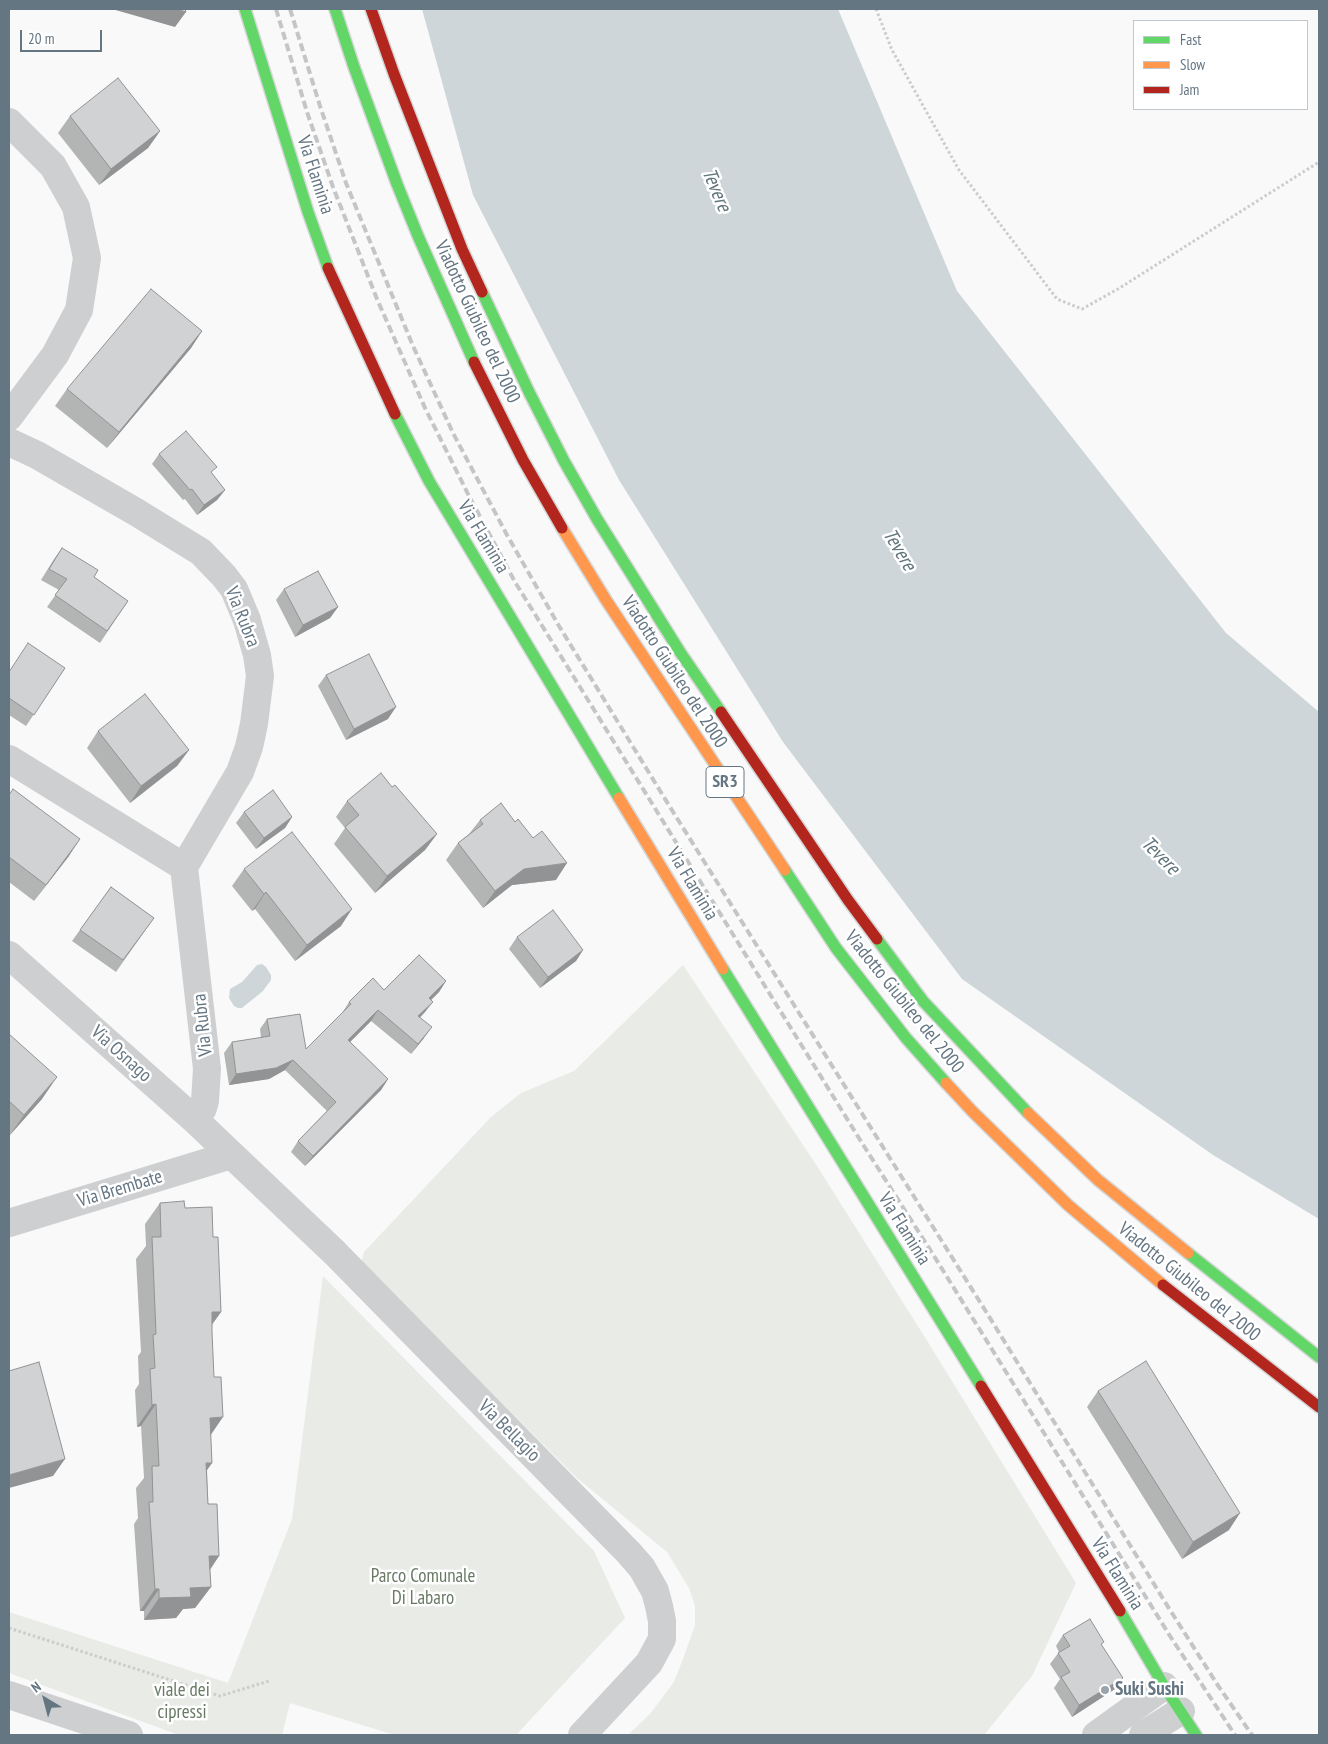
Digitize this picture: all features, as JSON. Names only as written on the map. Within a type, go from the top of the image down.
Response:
[{"type":"main road","name":"Via Flaminia","points":[[245,9],[308,212],[325,260],[384,393],[429,482],[682,902],[1121,1613],[1164,1686],[1196,1735]]},
{"type":"main road","name":"Viadotto Giubileo del 2000","points":[[335,9],[354,67],[418,236],[463,340],[523,460],[611,608],[836,948],[906,1038],[972,1111],[1068,1205],[1175,1295],[1319,1407]]},
{"type":"main road","name":"Viadotto Giubileo del 2000","points":[[371,9],[394,74],[462,249],[529,392],[564,461],[597,518],[686,660],[848,900],[923,1001],[1025,1110],[1098,1180],[1133,1210],[1319,1357]]},
{"type":"street","points":[[9,122],[53,166],[76,207],[87,258],[79,310],[55,355],[9,417]]},
{"type":"street","name":"Via Rubra","points":[[9,442],[37,455],[201,552],[234,589],[248,620],[260,676],[249,747],[240,772],[184,867],[208,1069],[205,1101],[196,1121]]},
{"type":"street","points":[[9,759],[184,867]]},
{"type":"street","name":"Via Osnago","points":[[9,955],[196,1121],[231,1156]]},
{"type":"street","name":"Via Brembate","points":[[9,1222],[231,1156]]},
{"type":"street","name":"Via Bellagio","points":[[231,1156],[335,1253],[629,1553],[645,1573],[655,1591],[659,1606],[662,1621],[662,1639],[649,1663],[582,1735]]},
{"type":"street","points":[[1096,1735],[1164,1686]]},
{"type":"street","points":[[9,1695],[129,1735]]},
{"type":"street","points":[[1144,1735],[1181,1711]]},
{"type":"path","points":[[876,9],[892,50],[959,170],[1057,299],[1082,309],[1118,289],[1319,162]]},
{"type":"path","points":[[9,1628],[220,1696],[268,1681]]},
{"type":"green space","points":[[683,965],[817,1166],[1076,1583],[1032,1676],[984,1735],[628,1735],[650,1714],[674,1682],[695,1625],[695,1606],[689,1588],[667,1552],[577,1478],[361,1263],[364,1252],[491,1117],[521,1093],[574,1071]]},
{"type":"green space","name":"Parco Comunale Di Labaro","points":[[323,1276],[594,1551],[625,1618],[516,1735],[395,1735],[290,1703],[282,1735],[179,1735],[9,1673],[9,1612],[228,1683],[292,1519]]},
{"type":"water","name":"Tevere","points":[[422,9],[838,9],[957,291],[1226,633],[1319,712],[1319,1219],[1213,1155],[962,979],[783,742],[619,480],[473,195]]},
{"type":"water","points":[[262,964],[271,975],[271,980],[263,991],[242,1008],[234,1006],[229,998],[230,989],[242,982],[257,965]]},
{"type":"building","points":[[118,78],[160,131],[111,169],[70,116]]},
{"type":"building","points":[[151,289],[202,331],[119,432],[67,389]]},
{"type":"building","points":[[186,431],[217,467],[211,472],[225,490],[204,505],[192,489],[190,490],[159,454]]},
{"type":"building","points":[[62,548],[98,570],[94,577],[128,601],[107,631],[55,595],[67,579],[49,569]]},
{"type":"building","points":[[318,571],[338,607],[303,625],[284,589]]},
{"type":"building","points":[[28,643],[65,668],[34,715],[9,698],[9,672]]},
{"type":"building","points":[[369,654],[396,707],[354,729],[326,675]]},
{"type":"building","points":[[145,694],[189,750],[141,786],[98,731]]},
{"type":"building","points":[[381,773],[392,787],[395,785],[437,834],[387,876],[345,827],[359,815],[347,801]]},
{"type":"building","points":[[13,789],[80,839],[46,885],[9,857],[9,795]]},
{"type":"building","points":[[273,790],[292,817],[264,838],[244,812]]},
{"type":"building","points":[[501,803],[515,822],[518,819],[533,838],[542,831],[567,863],[524,869],[495,891],[458,843],[483,824],[480,820]]},
{"type":"building","points":[[292,832],[352,909],[307,945],[266,892],[264,894],[244,869]]},
{"type":"building","points":[[111,887],[154,918],[123,960],[80,930]]},
{"type":"building","points":[[553,910],[583,950],[548,977],[517,937]]},
{"type":"building","points":[[419,955],[446,981],[429,998],[433,1002],[418,1016],[432,1027],[418,1044],[378,1010],[348,1040],[388,1079],[313,1156],[298,1141],[336,1102],[293,1060],[276,1068],[236,1074],[232,1042],[270,1036],[267,1019],[300,1014],[306,1049],[351,1004],[349,1002],[373,978],[384,990]]},
{"type":"building","points":[[9,1034],[57,1077],[24,1115],[9,1101]]},
{"type":"building","points":[[184,1201],[185,1208],[212,1207],[213,1237],[218,1237],[221,1312],[212,1312],[212,1332],[214,1377],[221,1377],[223,1417],[210,1418],[212,1463],[206,1463],[208,1504],[217,1504],[219,1556],[209,1556],[211,1587],[190,1588],[191,1597],[159,1598],[159,1589],[155,1589],[149,1502],[153,1502],[152,1466],[159,1466],[156,1404],[152,1405],[150,1369],[155,1368],[153,1335],[156,1334],[152,1237],[161,1237],[160,1203]]},
{"type":"building","points":[[1146,1361],[1240,1513],[1193,1542],[1098,1391]]},
{"type":"building","points":[[39,1362],[65,1459],[9,1475],[9,1371]]},
{"type":"building","points":[[1090,1619],[1104,1642],[1101,1644],[1123,1678],[1079,1705],[1061,1677],[1070,1672],[1058,1653],[1070,1646],[1063,1635]]},
{"type":"railway","points":[[276,9],[307,112],[333,187],[377,299],[425,408],[515,582],[862,1143],[1170,1636],[1235,1735]]},
{"type":"railway","points":[[290,9],[346,183],[413,346],[453,433],[507,535],[559,626],[670,807],[985,1310],[1170,1610],[1252,1735]]},
{"type":"traffic: fast","points":[[245,9],[308,212],[328,268]]},
{"type":"traffic: fast","points":[[335,9],[397,184],[474,362]]},
{"type":"traffic: fast","points":[[482,292],[529,392],[564,461],[597,519],[680,652],[721,712]]},
{"type":"traffic: fast","points":[[395,414],[429,481],[619,798]]},
{"type":"traffic: fast","points":[[785,870],[836,948],[906,1038],[946,1083]]},
{"type":"traffic: fast","points":[[877,939],[923,1001],[1028,1113]]},
{"type":"traffic: fast","points":[[723,969],[981,1386]]},
{"type":"traffic: fast","points":[[1188,1253],[1319,1357]]},
{"type":"traffic: fast","points":[[1120,1611],[1164,1686],[1196,1735]]},
{"type":"traffic: slow","points":[[562,528],[606,600],[785,870]]},
{"type":"traffic: slow","points":[[619,798],[723,969]]},
{"type":"traffic: slow","points":[[946,1083],[1068,1205],[1163,1285]]},
{"type":"traffic: slow","points":[[1028,1113],[1098,1180],[1188,1253]]},
{"type":"traffic: jam","points":[[371,9],[394,74],[462,249],[482,292]]},
{"type":"traffic: jam","points":[[328,268],[395,414]]},
{"type":"traffic: jam","points":[[474,362],[523,460],[562,528]]},
{"type":"traffic: jam","points":[[721,712],[848,900],[877,939]]},
{"type":"traffic: jam","points":[[1163,1285],[1319,1407]]},
{"type":"traffic: jam","points":[[981,1386],[1120,1611]]},
{"type":"place","name":"Suki Sushi","points":[[1105,1690]]},
{"type":"park label","name":"viale dei cipressi","points":[[182,1702]]}]
